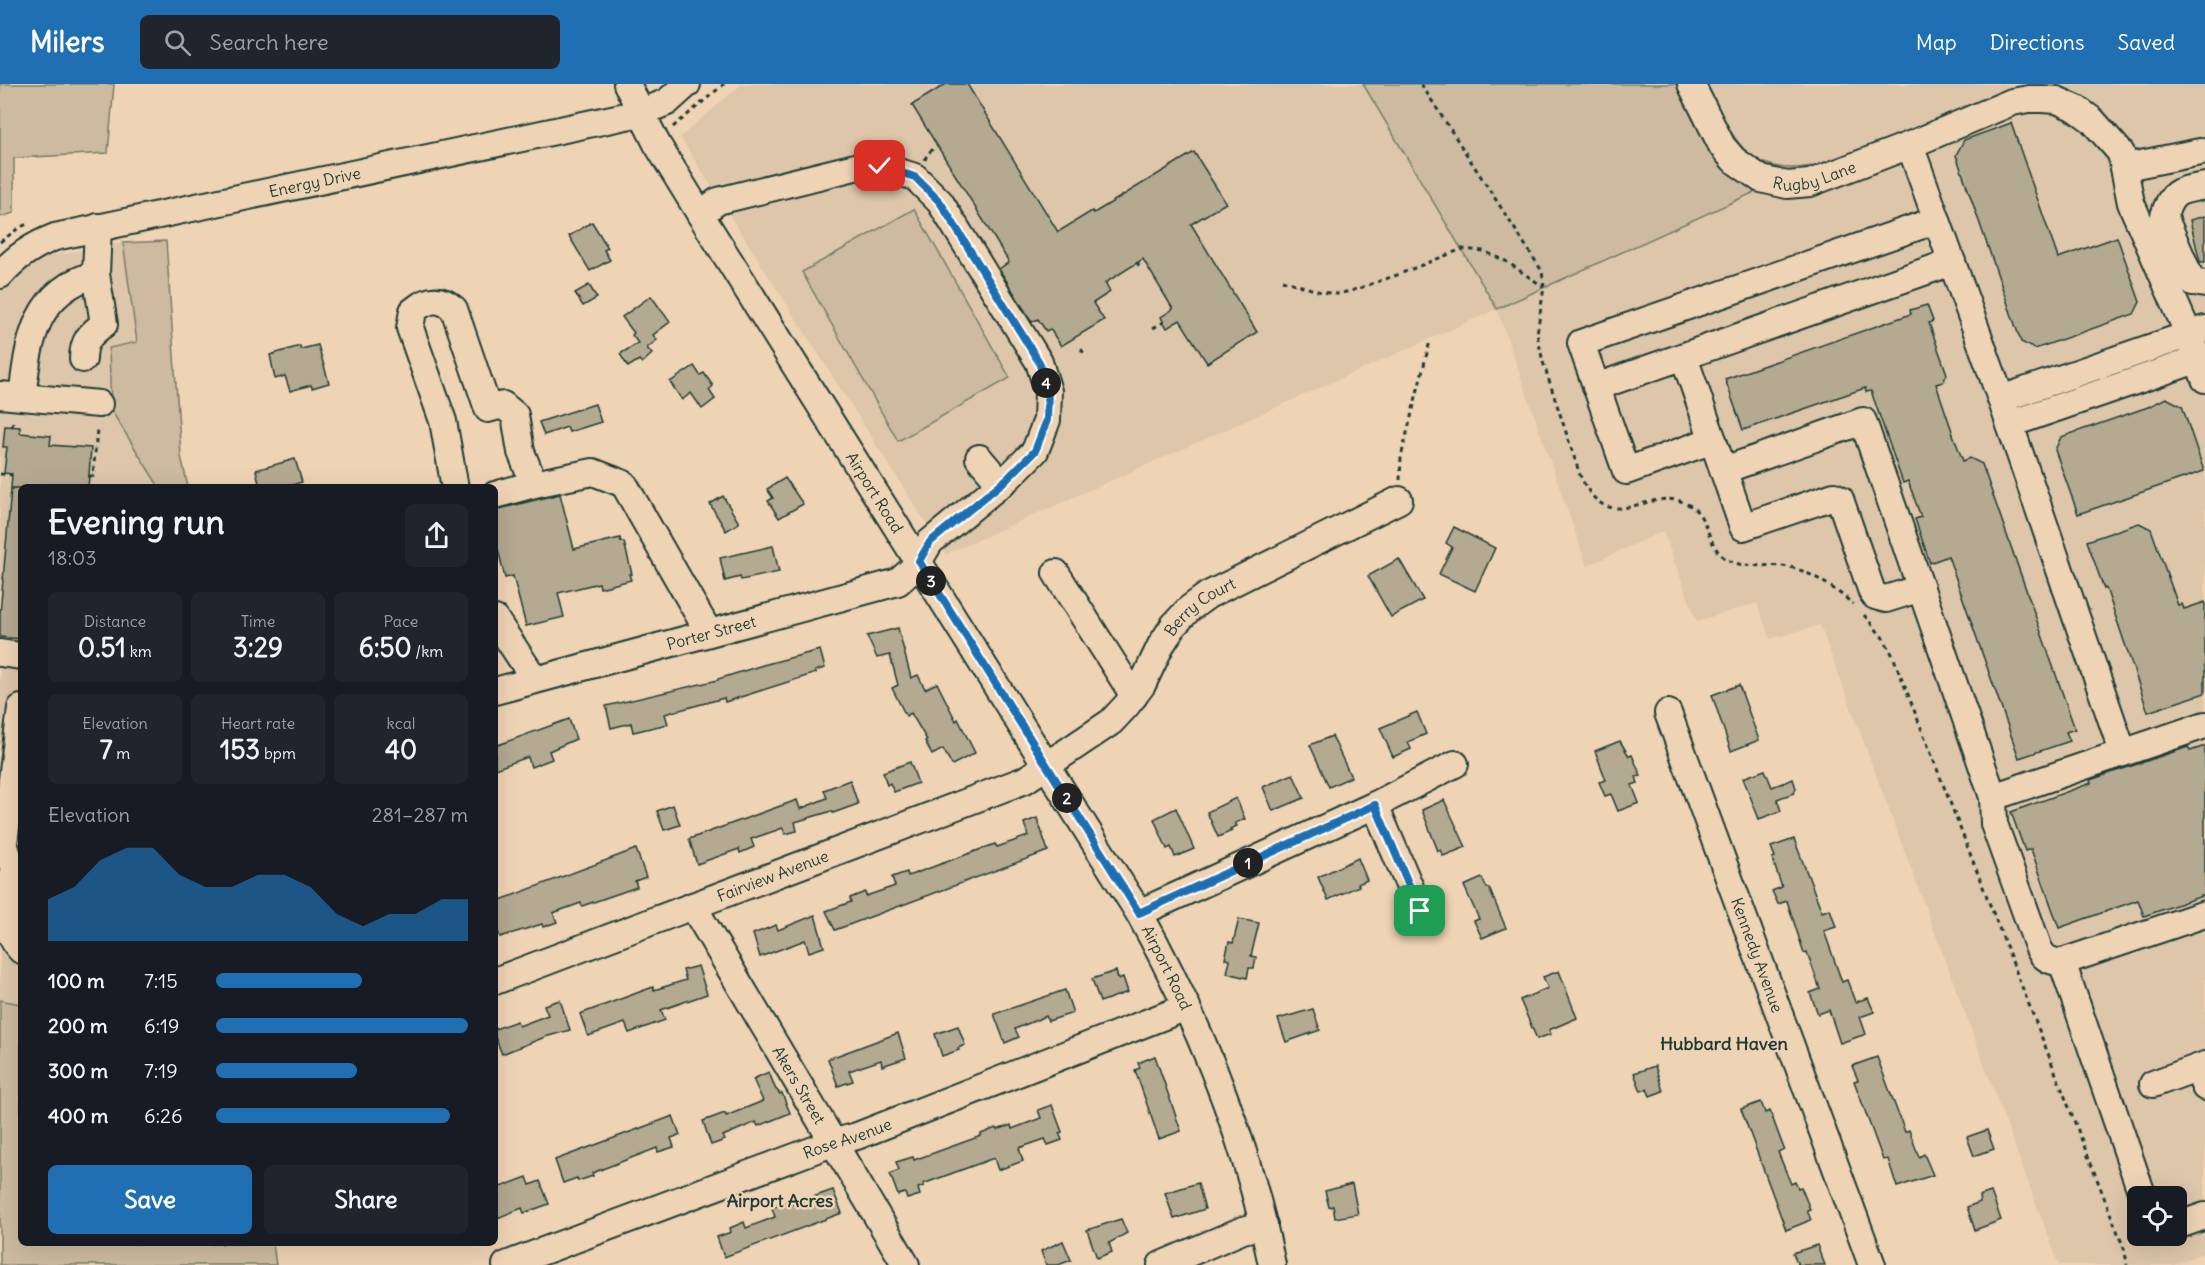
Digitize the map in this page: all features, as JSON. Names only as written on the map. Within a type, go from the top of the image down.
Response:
[{"type":"street","name":"Airport Road","points":[[627,84],[640,113],[700,214],[1139,913],[1164,958],[1216,1078],[1239,1143],[1264,1225],[1272,1265]]},
{"type":"street","name":"Energy Drive","points":[[0,275],[16,259],[40,243],[98,227],[640,113],[666,102],[687,84]]},
{"type":"street","name":"Rugby Lane","points":[[1697,86],[1722,146],[1734,160],[1761,179],[1787,184],[1809,183],[1910,146],[2035,91],[2077,109],[2092,120],[2116,146],[2126,167]]},
{"type":"street","points":[[1910,146],[2010,424],[2123,753]]},
{"type":"street","points":[[2010,424],[2203,365],[2197,331],[2131,203],[2126,167],[2196,153]]},
{"type":"street","points":[[2196,153],[2180,191],[2169,200],[2164,216],[2192,282],[2205,284]]},
{"type":"street","name":"Porter Street","points":[[498,690],[898,582],[909,574],[930,542],[1001,484],[1035,451],[1047,420],[1048,391],[1039,362],[940,202],[915,177],[880,166],[859,166],[718,201],[700,214]]},
{"type":"street","points":[[2180,191],[2205,186]]},
{"type":"street","points":[[1713,440],[1626,471],[1581,343],[1937,220]]},
{"type":"street","points":[[83,359],[86,341],[104,324],[96,273],[98,227]]},
{"type":"street","points":[[1596,387],[1952,262]]},
{"type":"street","points":[[96,273],[70,285],[57,294],[45,308],[34,328],[11,396],[99,404]]},
{"type":"street","points":[[454,484],[443,421],[410,328],[410,316],[413,311],[426,302],[446,302],[454,309],[488,409],[503,405],[515,415],[521,452],[534,484]]},
{"type":"street","points":[[2001,399],[2197,331]]},
{"type":"street","points":[[1684,357],[1743,527],[1834,496],[1840,499],[1875,596],[1886,599],[1921,588]]},
{"type":"street","points":[[1724,470],[1863,421],[1994,797],[1994,824],[2039,949],[2046,959],[2062,962],[2205,914]]},
{"type":"street","points":[[979,458],[1001,484]]},
{"type":"street","points":[[498,494],[593,471],[624,484],[709,633]]},
{"type":"street","name":"Berry Court","points":[[1047,766],[1111,723],[1142,685],[1161,645],[1174,625],[1189,609],[1208,595],[1399,500]]},
{"type":"street","points":[[1056,573],[1134,696]]},
{"type":"street","points":[[498,624],[535,680]]},
{"type":"street","points":[[0,654],[18,656]]},
{"type":"street","name":"Kennedy Avenue","points":[[1668,713],[1872,1265]]},
{"type":"street","points":[[1994,797],[2205,725]]},
{"type":"street","points":[[18,732],[4,843],[9,859],[18,868],[6,898],[4,922],[9,939],[18,948]]},
{"type":"street","points":[[1139,913],[1375,805],[1455,764]]},
{"type":"street","name":"Fairview Avenue","points":[[498,980],[1025,780],[1047,766]]},
{"type":"street","points":[[1375,805],[1420,911]]},
{"type":"street","name":"Akers Street","points":[[693,906],[906,1265]]},
{"type":"street","points":[[2062,962],[2139,1186]]},
{"type":"street","name":"Rose Avenue","points":[[506,1265],[835,1142],[857,1136],[1187,1007]]},
{"type":"street","points":[[2153,1084],[2203,1073]]},
{"type":"street","points":[[2187,1222],[2205,1216]]},
{"type":"street","points":[[1161,1265],[1243,1230],[1264,1225]]},
{"type":"path","points":[[673,127],[724,84]]},
{"type":"path","points":[[1421,84],[1542,271],[1544,287],[1537,334],[1543,362],[1580,476],[1597,502],[1607,507],[1622,508],[1661,500],[1674,500],[1687,504],[1704,520],[1714,548],[1725,558],[1734,563],[1800,571],[1831,586],[1855,606]]},
{"type":"path","points":[[922,166],[927,154],[937,146]]},
{"type":"path","points":[[1282,280],[1337,294],[1462,249],[1484,251],[1494,255],[1544,287]]},
{"type":"path","points":[[1137,262],[1141,269]]},
{"type":"path","points":[[1153,328],[1164,322]]},
{"type":"path","points":[[1401,457],[1430,341]]},
{"type":"path","points":[[1081,349],[1085,355]]},
{"type":"path","points":[[89,476],[93,476],[97,429]]},
{"type":"path","points":[[0,474],[12,476]]},
{"type":"path","points":[[1861,612],[1884,639],[1893,656],[2125,1251],[2127,1265]]},
{"type":"shaded area","points":[[0,84],[114,84],[108,153],[14,158],[14,213],[0,217]]},
{"type":"shaded area","points":[[742,84],[1363,84],[1497,309],[946,554],[680,137]]},
{"type":"shaded area","points":[[1363,84],[1706,84],[1733,135],[1755,159],[1770,165],[1789,168],[1812,166],[1497,309]]},
{"type":"shaded area","points":[[1706,84],[2205,84],[2205,1252],[2173,1265],[2059,1265],[1820,625],[1770,639],[1757,603],[1697,621],[1663,531],[1587,566],[1497,309],[1809,167],[1779,168],[1749,155],[1734,139]]},
{"type":"shaded area","points":[[914,209],[1010,378],[898,441],[802,272]]},
{"type":"shaded area","points":[[166,241],[181,456],[187,484],[157,484],[111,410],[109,348],[137,342],[123,243]]},
{"type":"shaded area","points":[[123,243],[137,342],[111,410],[157,484],[18,484],[18,1003],[0,1000],[0,265]]},
{"type":"shaded area","points":[[0,1000],[18,1003],[18,1246],[273,1246],[276,1265],[0,1265]]},
{"type":"building","points":[[946,84],[967,84],[1058,232],[1092,211],[1094,213],[1194,152],[1226,203],[1191,224],[1257,332],[1207,363],[1180,320],[1167,328],[1161,317],[1173,309],[1143,259],[1105,283],[1110,292],[1093,303],[1104,320],[1061,346],[1050,329],[1046,331],[1038,319],[1032,322],[999,269],[1009,262],[912,105]]},
{"type":"building","points":[[2011,123],[2058,258],[2117,237],[2140,302],[2134,314],[2035,349],[2021,342],[1956,155],[1964,140]]},
{"type":"building","points":[[2205,216],[2205,262],[2200,262],[2190,220]]},
{"type":"building","points":[[592,222],[608,248],[604,250],[610,260],[590,271],[569,236]]},
{"type":"building","points":[[589,285],[597,298],[583,306],[575,293]]},
{"type":"building","points":[[651,296],[670,322],[653,335],[657,340],[647,348],[652,354],[642,363],[639,360],[628,367],[620,354],[638,343],[632,335],[634,333],[622,317]]},
{"type":"building","points":[[1927,305],[1933,321],[1929,323],[1947,374],[1943,382],[1936,384],[1955,440],[1963,461],[1970,458],[1982,464],[2075,729],[2066,732],[2070,741],[2019,758],[1948,556],[1930,563],[1915,519],[1921,517],[1908,481],[1903,483],[1871,391],[1866,392],[1865,388],[1743,430],[1725,379],[1911,314],[1910,310]]},
{"type":"building","points":[[318,345],[329,383],[290,391],[285,376],[275,379],[270,355],[300,346],[301,349]]},
{"type":"building","points":[[694,366],[700,375],[704,373],[713,386],[709,390],[715,399],[702,409],[691,393],[682,400],[670,382]]},
{"type":"building","points":[[2166,398],[2182,406],[2204,471],[2078,514],[2055,450],[2061,437],[2148,407]]},
{"type":"building","points":[[595,404],[601,422],[569,432],[567,427],[544,435],[539,422]]},
{"type":"building","points":[[5,426],[20,427],[20,433],[51,436],[50,445],[91,448],[88,484],[18,484],[18,488],[11,488],[12,474],[4,473],[7,447],[3,447]]},
{"type":"building","points":[[295,459],[302,482],[259,484],[256,470]]},
{"type":"building","points":[[785,478],[803,504],[779,518],[768,501],[773,498],[767,489]]},
{"type":"building","points":[[11,489],[18,489],[18,639],[0,637]]},
{"type":"building","points":[[560,494],[574,549],[620,538],[621,542],[624,542],[632,574],[629,574],[631,580],[600,588],[599,583],[558,593],[564,617],[526,626],[513,576],[505,578],[498,549],[498,509]]},
{"type":"building","points":[[723,496],[739,523],[726,531],[710,504]]},
{"type":"building","points":[[2139,523],[2151,529],[2178,605],[2182,604],[2184,609],[2205,602],[2205,693],[2148,712],[2106,588],[2104,589],[2087,541]]},
{"type":"building","points":[[1454,527],[1495,548],[1475,591],[1439,574],[1452,547],[1446,543]]},
{"type":"building","points":[[773,546],[779,572],[725,581],[720,558]]},
{"type":"building","points":[[1399,559],[1423,600],[1391,617],[1368,576]]},
{"type":"building","points":[[898,628],[911,678],[918,675],[925,689],[937,683],[975,753],[952,765],[943,749],[932,755],[925,741],[927,740],[911,713],[906,716],[892,688],[898,685],[890,655],[877,658],[867,636]]},
{"type":"building","points":[[820,650],[825,668],[815,671],[816,673],[725,702],[724,698],[665,714],[668,724],[633,732],[631,723],[611,728],[606,706],[718,680]]},
{"type":"building","points":[[1739,685],[1759,740],[1731,751],[1712,695]]},
{"type":"building","points":[[1417,712],[1426,734],[1408,742],[1411,749],[1393,757],[1380,728]]},
{"type":"building","points":[[569,719],[576,739],[549,751],[552,759],[531,767],[528,757],[498,768],[498,745]]},
{"type":"building","points":[[1332,736],[1351,777],[1329,787],[1310,745]]},
{"type":"building","points":[[1620,741],[1629,756],[1632,755],[1641,776],[1636,777],[1638,783],[1632,785],[1639,803],[1618,811],[1611,794],[1605,796],[1599,782],[1606,780],[1595,751]]},
{"type":"building","points":[[2205,746],[2205,895],[2144,916],[2138,900],[2059,928],[2031,849],[2025,851],[2011,812],[2091,783],[2090,780],[2188,747],[2190,751]]},
{"type":"building","points":[[910,762],[918,783],[894,792],[890,783],[887,785],[883,772]]},
{"type":"building","points":[[1765,770],[1772,787],[1793,779],[1796,788],[1794,793],[1777,799],[1781,811],[1759,819],[1743,778]]},
{"type":"building","points":[[1293,774],[1304,798],[1273,811],[1263,787]]},
{"type":"building","points":[[850,780],[858,804],[795,822],[797,831],[785,834],[783,828],[751,839],[754,847],[740,853],[739,849],[697,864],[689,839],[797,800],[800,809],[827,798],[824,790]]},
{"type":"building","points":[[1236,798],[1245,819],[1235,823],[1237,826],[1230,829],[1232,831],[1218,837],[1207,812]]},
{"type":"building","points":[[1444,800],[1466,847],[1443,856],[1440,850],[1438,851],[1422,810]]},
{"type":"building","points":[[673,805],[680,825],[664,830],[657,811]]},
{"type":"building","points":[[1176,808],[1194,849],[1175,857],[1171,847],[1167,849],[1154,819]]},
{"type":"building","points":[[1037,818],[1048,851],[835,930],[826,911],[851,902],[850,898],[865,892],[866,896],[895,886],[892,877],[907,872],[908,876],[995,844],[997,847],[1028,836],[1024,823]]},
{"type":"building","points":[[1794,839],[1822,912],[1830,909],[1836,927],[1824,931],[1842,982],[1847,980],[1855,1002],[1868,998],[1874,1012],[1860,1017],[1866,1034],[1840,1043],[1829,1010],[1818,1014],[1810,993],[1820,989],[1807,952],[1804,953],[1787,901],[1778,904],[1772,891],[1782,887],[1772,858],[1775,857],[1771,847]]},
{"type":"building","points":[[636,849],[646,877],[635,881],[637,887],[582,906],[581,903],[553,913],[557,922],[543,927],[542,924],[500,937],[498,901]]},
{"type":"building","points":[[1358,858],[1367,880],[1328,900],[1318,877]]},
{"type":"building","points":[[1482,878],[1489,888],[1506,928],[1482,938],[1474,921],[1479,919],[1464,886]]},
{"type":"building","points":[[815,915],[824,947],[809,952],[805,940],[760,957],[753,934],[776,925],[778,930]]},
{"type":"building","points":[[1239,919],[1259,923],[1251,956],[1256,957],[1254,968],[1249,968],[1247,978],[1227,973],[1230,960],[1225,959],[1229,942],[1233,943]]},
{"type":"building","points":[[698,966],[707,994],[661,1010],[665,1020],[629,1033],[625,1023],[588,1036],[580,1014],[653,987],[654,990],[686,980],[683,970]]},
{"type":"building","points":[[1116,971],[1118,979],[1123,977],[1128,992],[1100,1002],[1092,979]]},
{"type":"building","points":[[1559,971],[1577,1018],[1549,1030],[1551,1034],[1537,1039],[1520,1000],[1548,988],[1543,977]]},
{"type":"building","points":[[1065,990],[1073,1013],[1048,1021],[1046,1016],[1015,1029],[1019,1037],[1005,1043],[994,1014]]},
{"type":"building","points":[[560,1000],[570,1030],[502,1054],[498,1044],[498,1028],[517,1021],[519,1026],[548,1015],[544,1005]]},
{"type":"building","points":[[1313,1009],[1320,1030],[1286,1042],[1278,1019]]},
{"type":"building","points":[[958,1026],[965,1045],[958,1048],[959,1050],[942,1056],[935,1034]]},
{"type":"building","points":[[898,1033],[906,1058],[882,1066],[881,1060],[849,1071],[853,1081],[838,1086],[828,1059]]},
{"type":"building","points":[[1155,1056],[1181,1131],[1159,1139],[1135,1070],[1140,1068],[1138,1063]]},
{"type":"building","points":[[1877,1057],[1905,1132],[1909,1130],[1919,1157],[1924,1154],[1933,1175],[1897,1187],[1888,1159],[1883,1160],[1854,1081],[1858,1080],[1852,1066]]},
{"type":"building","points":[[1655,1066],[1663,1091],[1650,1096],[1647,1089],[1641,1091],[1634,1073]]},
{"type":"building","points":[[769,1072],[775,1088],[780,1094],[782,1093],[790,1113],[758,1126],[756,1122],[723,1136],[725,1140],[711,1145],[703,1121],[725,1113],[726,1116],[763,1101],[753,1079]]},
{"type":"building","points":[[1761,1102],[1765,1113],[1770,1111],[1784,1149],[1778,1152],[1791,1184],[1795,1182],[1798,1188],[1801,1187],[1810,1209],[1807,1210],[1811,1220],[1786,1230],[1741,1109]]},
{"type":"building","points":[[1052,1105],[1062,1132],[1059,1133],[1062,1140],[1048,1145],[1045,1139],[1019,1148],[1023,1161],[998,1170],[994,1158],[923,1184],[924,1186],[918,1188],[920,1195],[907,1199],[905,1193],[898,1195],[890,1174],[899,1170],[896,1162],[913,1157],[914,1160],[981,1136],[996,1128],[997,1130],[1011,1125],[1012,1129],[1041,1118],[1038,1110]]},
{"type":"building","points":[[673,1116],[680,1135],[671,1138],[674,1147],[658,1152],[657,1148],[592,1173],[593,1176],[563,1183],[555,1160]]},
{"type":"building","points":[[1987,1130],[1994,1149],[1974,1156],[1967,1137]]},
{"type":"building","points":[[527,1177],[530,1185],[540,1181],[549,1204],[524,1213],[522,1208],[498,1218],[498,1188]]},
{"type":"building","points":[[1198,1183],[1205,1209],[1174,1219],[1165,1193]]},
{"type":"building","points":[[1352,1184],[1358,1214],[1335,1218],[1333,1206],[1329,1207],[1325,1191]]},
{"type":"building","points":[[833,1190],[842,1213],[724,1257],[717,1237],[731,1232],[730,1228],[744,1222],[746,1228],[775,1217],[772,1208],[786,1202],[787,1206]]},
{"type":"building","points":[[1991,1192],[2001,1220],[1975,1230],[1967,1207],[1980,1202],[1979,1196]]},
{"type":"building","points":[[1121,1219],[1127,1233],[1109,1243],[1112,1252],[1097,1258],[1087,1230]]},
{"type":"building","points":[[1063,1241],[1071,1260],[1058,1265],[1046,1265],[1041,1251]]},
{"type":"building","points":[[1817,1245],[1825,1265],[1798,1265],[1793,1253]]},
{"type":"district","name":"Hubbard Haven","points":[[1724,1043]]},
{"type":"district","name":"Airport Acres","points":[[780,1200]]},
{"type":"route","points":[[880,166],[915,177],[940,202],[1039,362],[1048,391],[1047,420],[1035,451],[1008,478],[930,542],[919,561],[1139,913],[1375,805],[1420,911]]}]
